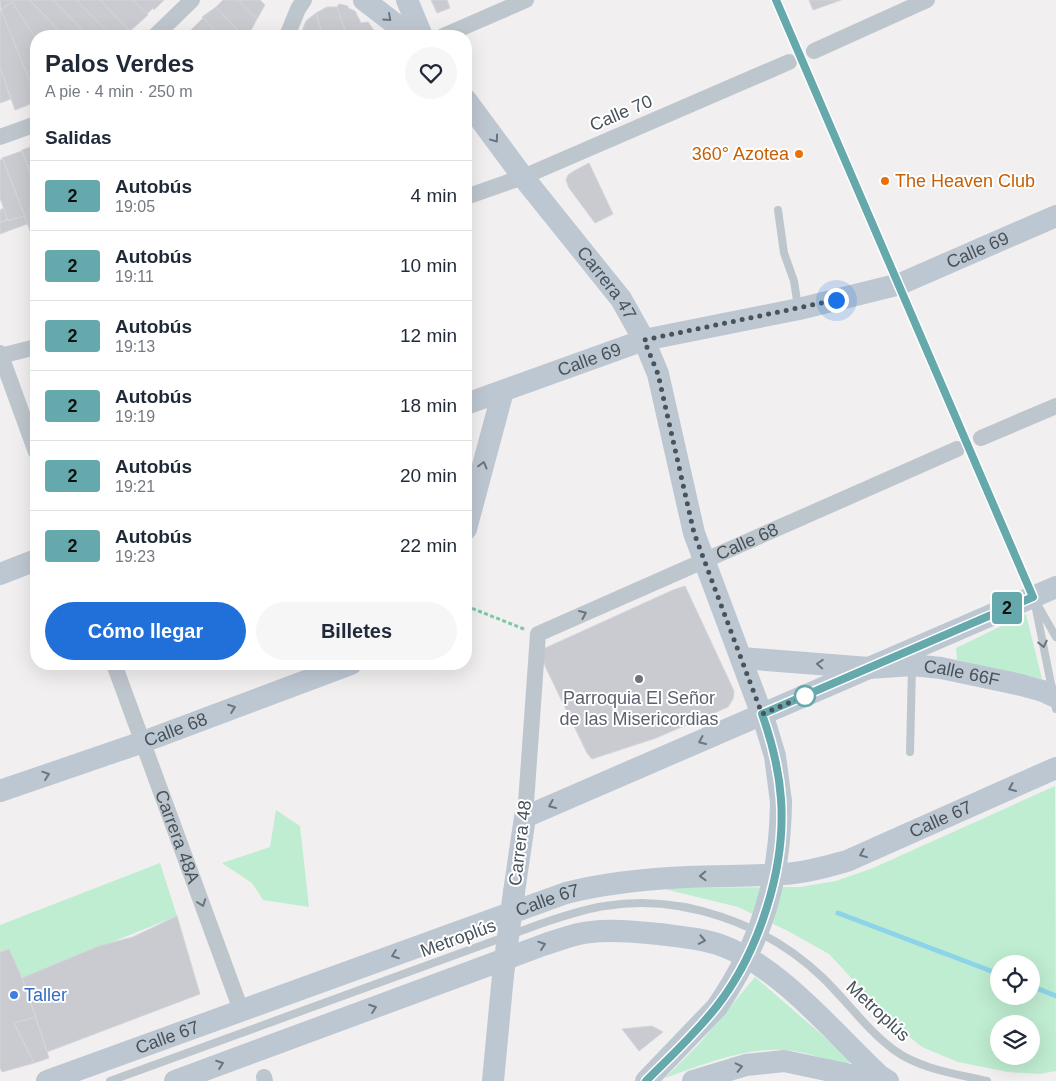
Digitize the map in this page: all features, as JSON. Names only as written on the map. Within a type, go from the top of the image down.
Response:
[{"type":"main road","points":[[364,0],[403,30]]},
{"type":"main road","points":[[407,0],[420,30]]},
{"type":"main road","name":"Carrera 47","points":[[472,108],[523,177],[621,299],[644,340],[658,374],[689,516],[762,714],[775,756],[781,802],[778,856],[766,909],[757,935],[745,960],[717,1007],[646,1081]]},
{"type":"main road","name":"Calle 69","points":[[472,402],[644,340],[799,309],[900,284],[1056,216]]},
{"type":"main road","points":[[472,507],[503,391]]},
{"type":"main road","points":[[0,574],[30,562]]},
{"type":"main road","points":[[525,817],[1056,587]]},
{"type":"main road","points":[[741,658],[869,668]]},
{"type":"main road","name":"Calle 66F","points":[[869,668],[912,665],[941,668],[1021,685],[1055,701]]},
{"type":"main road","name":"Calle 68","points":[[0,791],[143,742],[335,670]]},
{"type":"main road","name":"Calle 67","points":[[48,1081],[566,893],[624,882],[685,877],[794,873],[847,861],[1056,768]]},
{"type":"main road","name":"Carrera 48","points":[[493,1081],[514,892],[525,817]]},
{"type":"main road","points":[[175,1081],[543,945],[582,933],[607,931],[699,939],[740,953],[772,974],[809,1006],[875,1071],[888,1081]]},
{"type":"main road","points":[[693,1081],[746,1065],[784,1062],[878,1081]]},
{"type":"street","points":[[161,30],[192,0]]},
{"type":"street","points":[[289,30],[304,0]]},
{"type":"street","points":[[457,30],[526,0]]},
{"type":"street","points":[[814,51],[927,0]]},
{"type":"street","name":"Calle 70","points":[[472,194],[523,177],[789,62]]},
{"type":"street","points":[[0,137],[30,126]]},
{"type":"street","points":[[30,348],[0,355],[30,436]]},
{"type":"street","points":[[981,438],[1056,406]]},
{"type":"street","name":"Calle 68","points":[[538,634],[956,450]]},
{"type":"street","name":"Carrera 48","points":[[525,817],[538,634]]},
{"type":"street","name":"Carrera 48A","points":[[116,670],[241,1010]]},
{"type":"lane","points":[[776,0],[900,284],[1033,597],[1056,637]]},
{"type":"lane","points":[[778,210],[784,253],[794,280],[799,309]]},
{"type":"lane","points":[[1033,597],[1055,701]]},
{"type":"lane","points":[[910,752],[912,665]]},
{"type":"lane","name":"Metroplús","points":[[110,1081],[540,924],[606,905],[635,903],[685,907],[738,922],[794,953],[822,978],[862,1022],[895,1050],[930,1067],[987,1081]]},
{"type":"path","points":[[472,608],[538,634]]},
{"type":"green space","points":[[1026,614],[1042,679],[957,660],[956,648]]},
{"type":"green space","points":[[1055,786],[1056,1071],[1040,1074],[1008,1072],[958,1062],[922,1047],[895,1025],[829,954],[788,931],[738,907],[660,888],[800,887],[836,881],[873,868]]},
{"type":"green space","points":[[276,810],[300,826],[309,907],[263,900],[252,883],[222,863],[270,847]]},
{"type":"green space","points":[[160,863],[177,916],[22,978],[9,950],[0,951],[0,925]]},
{"type":"green space","points":[[755,977],[851,1060],[847,1066],[799,1052],[765,1050],[731,1056],[665,1078],[699,1044]]},
{"type":"building","points":[[0,0],[15,0],[1,10]]},
{"type":"building","points":[[15,0],[30,0],[58,30],[30,30],[12,2]]},
{"type":"building","points":[[30,0],[53,0],[82,30],[58,30]]},
{"type":"building","points":[[53,0],[76,0],[106,30],[82,30]]},
{"type":"building","points":[[76,0],[100,0],[129,30],[106,30]]},
{"type":"building","points":[[100,0],[133,0],[148,15],[129,30]]},
{"type":"building","points":[[133,0],[164,0],[147,14]]},
{"type":"building","points":[[223,0],[238,0],[257,19],[251,30],[237,30],[216,7]]},
{"type":"building","points":[[238,0],[260,0],[265,5],[257,19]]},
{"type":"building","points":[[431,0],[447,0],[450,8],[437,13]]},
{"type":"building","points":[[809,0],[841,0],[813,10]]},
{"type":"building","points":[[12,2],[30,30],[30,81],[1,10]]},
{"type":"building","points":[[339,4],[348,6],[348,8],[355,11],[361,23],[368,22],[374,30],[345,30],[337,7]]},
{"type":"building","points":[[216,7],[237,30],[215,30],[202,17]]},
{"type":"building","points":[[327,7],[337,7],[345,30],[321,30],[316,13]]},
{"type":"building","points":[[0,11],[30,81],[30,104],[15,110],[0,67]]},
{"type":"building","points":[[316,13],[321,30],[302,30],[306,21]]},
{"type":"building","points":[[203,18],[215,30],[191,30]]},
{"type":"building","points":[[0,67],[11,99],[0,103]]},
{"type":"building","points":[[30,147],[30,172],[22,150]]},
{"type":"building","points":[[22,151],[30,173],[30,230],[2,158]]},
{"type":"building","points":[[3,159],[25,216],[8,221],[0,198],[0,160]]},
{"type":"building","points":[[589,163],[613,214],[595,223],[569,188],[566,180],[568,175]]},
{"type":"building","points":[[4,208],[7,220],[0,222],[0,210]]},
{"type":"building","points":[[25,216],[27,224],[0,234],[0,222]]},
{"type":"building","name":"Parroquia El Señor de las Misericordias","points":[[685,586],[734,691],[733,699],[728,707],[656,738],[592,759],[587,753],[545,666],[541,650]]},
{"type":"building","points":[[177,916],[200,994],[47,1052],[22,978],[99,946],[133,937]]},
{"type":"building","name":"Taller","points":[[9,949],[36,1017],[14,1023],[34,1063],[2,1072],[0,1068],[0,952]]},
{"type":"building","points":[[36,1017],[49,1058],[34,1063],[14,1023]]},
{"type":"building","points":[[652,1026],[663,1032],[639,1051],[622,1029]]},
{"type":"waterway","points":[[838,913],[990,971]]},
{"type":"waterway","points":[[1040,990],[1056,996]]},
{"type":"bus line","name":"2","points":[[646,1081],[717,1007],[745,960],[757,935],[766,909],[778,856],[781,802],[775,756],[762,714],[1033,597],[776,0]]},
{"type":"place","name":"360° Azotea","points":[[799,154]]},
{"type":"place","name":"The Heaven Club","points":[[885,181]]},
{"type":"place","name":"Parroquia El Señor de las Misericordias","points":[[639,679]]},
{"type":"place","name":"Taller","points":[[14,995]]},
{"type":"route","points":[[805,696],[762,714],[694,533],[658,374],[644,340],[836,300]]}]
